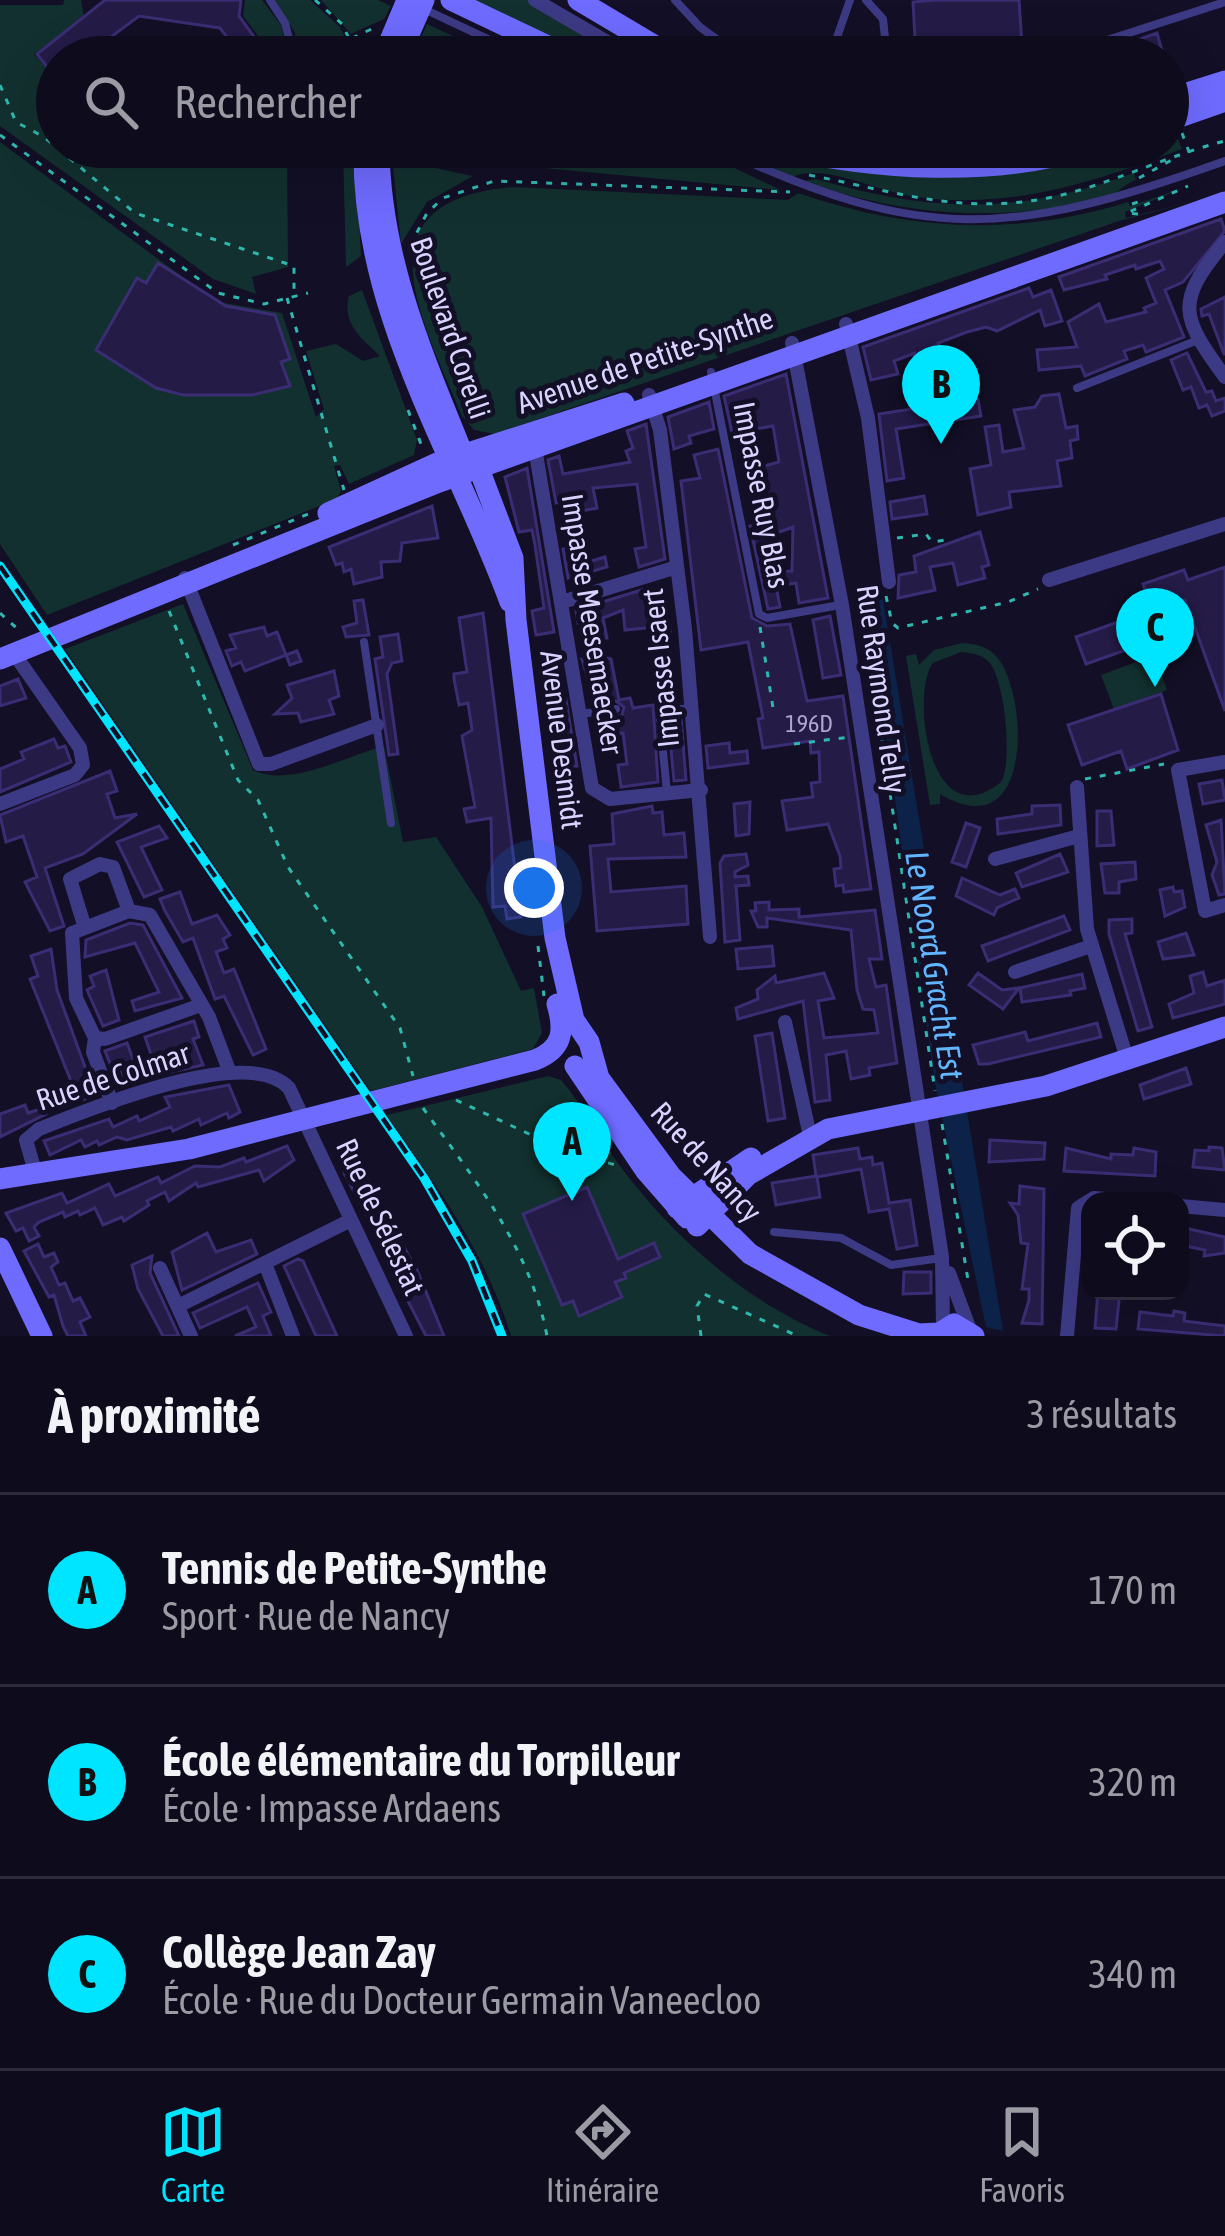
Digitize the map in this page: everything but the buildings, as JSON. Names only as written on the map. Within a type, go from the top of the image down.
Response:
[{"type":"main road","points":[[394,36],[406,0]]},
{"type":"main road","points":[[399,36],[399,26],[424,0]]},
{"type":"main road","points":[[451,0],[527,36]]},
{"type":"main road","points":[[574,0],[637,36]]},
{"type":"main road","points":[[1189,92],[1225,80]]},
{"type":"main road","points":[[1189,114],[1225,101]]},
{"type":"main road","name":"Boulevard Corelli","points":[[365,168],[369,228],[382,289],[464,467]]},
{"type":"main road","name":"Boulevard Corelli","points":[[380,168],[383,218],[399,289],[464,467]]},
{"type":"main road","name":"Avenue de Petite-Synthe","points":[[14,652],[464,467],[848,328],[1224,202]]},
{"type":"main road","name":"Avenue de Petite-Synthe","points":[[464,467],[535,448],[651,400]]},
{"type":"main road","name":"Avenue Desmidt","points":[[464,467],[513,558],[546,938],[572,1050]]},
{"type":"main road","name":"Avenue de Petite-Synthe","points":[[110,613],[163,596],[186,582]]},
{"type":"main road","points":[[683,1202],[854,1110],[969,1095],[1127,1058],[1225,1027]]},
{"type":"main road","points":[[0,1179],[174,1152],[425,1093],[572,1050]]},
{"type":"main road","name":"Rue de Nancy","points":[[572,1050],[645,1170],[797,1298],[881,1336]]},
{"type":"main road","name":"Rue de Nancy","points":[[572,1050],[683,1202]]},
{"type":"main road","points":[[702,1222],[741,1179],[808,1131]]},
{"type":"main road","name":"Rue de Nancy","points":[[702,1222],[828,1301],[914,1333],[939,1332],[956,1324],[972,1333]]},
{"type":"main road","points":[[0,1248],[42,1336]]},
{"type":"street","points":[[535,0],[597,36]]},
{"type":"street","points":[[574,0],[622,36]]},
{"type":"street","points":[[1225,242],[1189,291],[1187,310],[1198,340],[1225,377]]},
{"type":"street","points":[[848,328],[868,418],[889,582]]},
{"type":"street","name":"Rue Raymond Telly","points":[[794,348],[926,1102],[943,1257],[939,1332]]},
{"type":"street","name":"Impasse Isaert","points":[[651,400],[693,708],[710,937]]},
{"type":"street","name":"Impasse Meesemaecker","points":[[535,448],[590,784],[610,799],[667,793]]},
{"type":"street","points":[[1049,580],[1225,524]]},
{"type":"street","points":[[562,602],[676,567]]},
{"type":"street","points":[[186,582],[260,764],[377,725]]},
{"type":"street","points":[[0,804],[75,775],[83,765],[81,751],[14,652]]},
{"type":"street","points":[[1225,762],[1178,770],[1205,911],[1225,905]]},
{"type":"street","points":[[1077,787],[1091,946],[1127,1058]]},
{"type":"street","points":[[667,793],[701,790]]},
{"type":"street","points":[[995,859],[1079,836]]},
{"type":"street","points":[[85,926],[70,879],[100,864],[112,867],[129,910]]},
{"type":"street","points":[[112,1103],[93,1052],[95,1038],[76,998],[70,946],[72,933],[129,910],[150,915],[201,1005],[230,1073]]},
{"type":"street","points":[[1015,972],[1091,946]]},
{"type":"street","points":[[95,1038],[105,1039],[201,1005]]},
{"type":"street","points":[[785,1022],[808,1131]]},
{"type":"street","name":"Rue de Colmar","points":[[36,1174],[26,1140],[39,1129],[197,1077],[230,1073],[283,1081],[304,1121]]},
{"type":"street","name":"Rue de Sélestat","points":[[304,1121],[406,1336]]},
{"type":"street","points":[[1067,1336],[1081,1206]]},
{"type":"street","points":[[1189,1207],[1225,1210]]},
{"type":"street","points":[[178,1306],[266,1266],[278,1252],[351,1220]]},
{"type":"street","name":"Rue Raymond Telly","points":[[943,1257],[972,1333]]},
{"type":"street","points":[[266,1266],[293,1336]]},
{"type":"street","points":[[160,1268],[191,1336]]},
{"type":"lane","points":[[270,0],[288,36]]},
{"type":"lane","points":[[406,0],[482,36]]},
{"type":"lane","points":[[675,0],[712,36]]},
{"type":"lane","points":[[837,36],[850,0]]},
{"type":"lane","points":[[866,0],[883,19],[885,36]]},
{"type":"lane","points":[[1120,36],[1225,2]]},
{"type":"lane","points":[[763,168],[826,196],[897,214],[956,220],[1035,217],[1089,207],[1225,161]]},
{"type":"lane","points":[[1077,388],[1198,340]]},
{"type":"lane","name":"Impasse Ruy Blas","points":[[713,378],[762,617],[842,604]]},
{"type":"lane","points":[[364,642],[391,823]]},
{"type":"lane","points":[[667,793],[659,711],[693,708]]},
{"type":"lane","points":[[580,714],[616,709]]},
{"type":"lane","points":[[774,1232],[841,1238],[891,1264],[943,1257]]},
{"type":"path","points":[[315,0],[348,36]]},
{"type":"path","points":[[362,36],[399,26]]},
{"type":"path","points":[[0,85],[16,122],[36,132]]},
{"type":"path","points":[[0,135],[36,161]]},
{"type":"path","points":[[1189,151],[1225,141]]},
{"type":"path","points":[[1189,153],[1192,160]]},
{"type":"path","points":[[46,168],[218,293],[258,304],[308,293]]},
{"type":"path","points":[[82,168],[135,213],[294,266],[291,297],[344,497],[357,485]]},
{"type":"path","points":[[800,178],[814,175],[919,201],[1018,202],[1070,193],[1139,168]]},
{"type":"path","points":[[1139,179],[1163,168]]},
{"type":"path","points":[[404,254],[437,202],[466,187],[494,181],[791,191]]},
{"type":"path","points":[[1171,205],[1127,213],[1188,186]]},
{"type":"path","points":[[403,397],[423,457]]},
{"type":"path","points":[[227,549],[317,510]]},
{"type":"path","points":[[884,540],[923,534],[932,542],[952,539]]},
{"type":"path","points":[[889,582],[884,586],[892,623],[898,628],[1017,599],[1049,580]]},
{"type":"path","points":[[163,596],[238,780],[258,800],[288,867],[400,1028],[425,1093],[497,1210],[536,1294],[547,1336]]},
{"type":"path","points":[[861,601],[926,1102],[970,1295]]},
{"type":"path","points":[[0,613],[14,652]]},
{"type":"path","points":[[762,617],[774,714]]},
{"type":"path","points":[[794,744],[861,736]]},
{"type":"path","points":[[1077,787],[1091,778],[1180,761]]},
{"type":"path","points":[[545,1008],[546,938]]},
{"type":"path","points":[[425,1093],[566,1151],[645,1170]]},
{"type":"path","points":[[701,1336],[697,1306],[704,1294],[799,1336]]},
{"type":"green space","points":[[64,0],[81,0],[84,17],[58,36],[36,36],[36,152],[0,126],[0,5],[63,5]]},
{"type":"green space","points":[[245,0],[262,0],[284,36],[258,36],[243,16]]},
{"type":"green space","points":[[275,0],[310,0],[344,36],[296,36]]},
{"type":"green space","points":[[321,0],[378,0],[391,6],[384,19],[351,34]]},
{"type":"green space","points":[[467,0],[529,0],[591,36],[543,36]]},
{"type":"green space","points":[[427,24],[453,36],[422,36]]},
{"type":"green space","points":[[0,142],[196,287],[224,303],[282,313],[316,417],[324,409],[306,351],[336,344],[363,361],[380,356],[355,330],[348,315],[349,296],[362,290],[417,440],[414,455],[349,484],[340,465],[334,466],[341,491],[337,499],[47,615],[0,544]]},
{"type":"green space","points":[[58,168],[287,168],[288,267],[252,277],[256,294],[213,279]]},
{"type":"green space","points":[[344,168],[356,168],[361,256],[346,267]]},
{"type":"green space","points":[[393,168],[435,168],[473,176],[427,202],[401,244]]},
{"type":"green space","points":[[544,168],[734,168],[781,190]]},
{"type":"green space","points":[[774,168],[1129,168],[1016,197],[946,200],[819,173],[793,177]]},
{"type":"green space","points":[[1134,173],[1136,180],[1107,196],[992,213],[916,209],[803,181],[816,179],[899,198],[975,204],[1052,196]]},
{"type":"green space","points":[[513,187],[788,200],[798,193],[880,215],[962,225],[1045,221],[1128,202],[1130,206],[1186,187],[1125,212],[1126,218],[1191,202],[1119,221],[495,434],[474,430],[462,416],[431,343],[413,272],[416,241],[432,215],[463,197]]},
{"type":"green space","points":[[183,604],[253,770],[268,775],[301,773],[384,746],[403,842],[436,837],[482,907],[521,991],[534,988],[542,1033],[533,1049],[371,1091],[65,649]]},
{"type":"green space","points":[[962,643],[981,646],[997,657],[1008,676],[1018,732],[1016,761],[1008,785],[993,802],[971,806],[940,794],[940,804],[930,805],[906,656],[916,654],[919,665],[934,650]],"holes":[[[961,652],[982,657],[994,670],[1005,720],[1005,772],[1001,782],[976,795],[957,792],[942,778],[925,729],[926,679],[933,663]]]},
{"type":"green space","points":[[1155,655],[1167,690],[1114,709],[1101,675]]},
{"type":"green space","points":[[548,1076],[561,1080],[620,1166],[688,1242],[770,1306],[830,1336],[511,1336],[474,1248],[387,1115]]},
{"type":"water","name":"Le Noord Gracht Est","points":[[883,599],[1003,1331],[986,1327],[935,1083],[867,602]]},
{"type":"railway","points":[[0,566],[424,1178],[472,1261],[502,1336]]},
{"type":"place","name":"École élémentaire du Torpilleur","points":[[941,444]]},
{"type":"place","name":"Collège Jean Zay","points":[[1155,687]]},
{"type":"place","name":"Tennis de Petite-Synthe","points":[[572,1201]]}]
